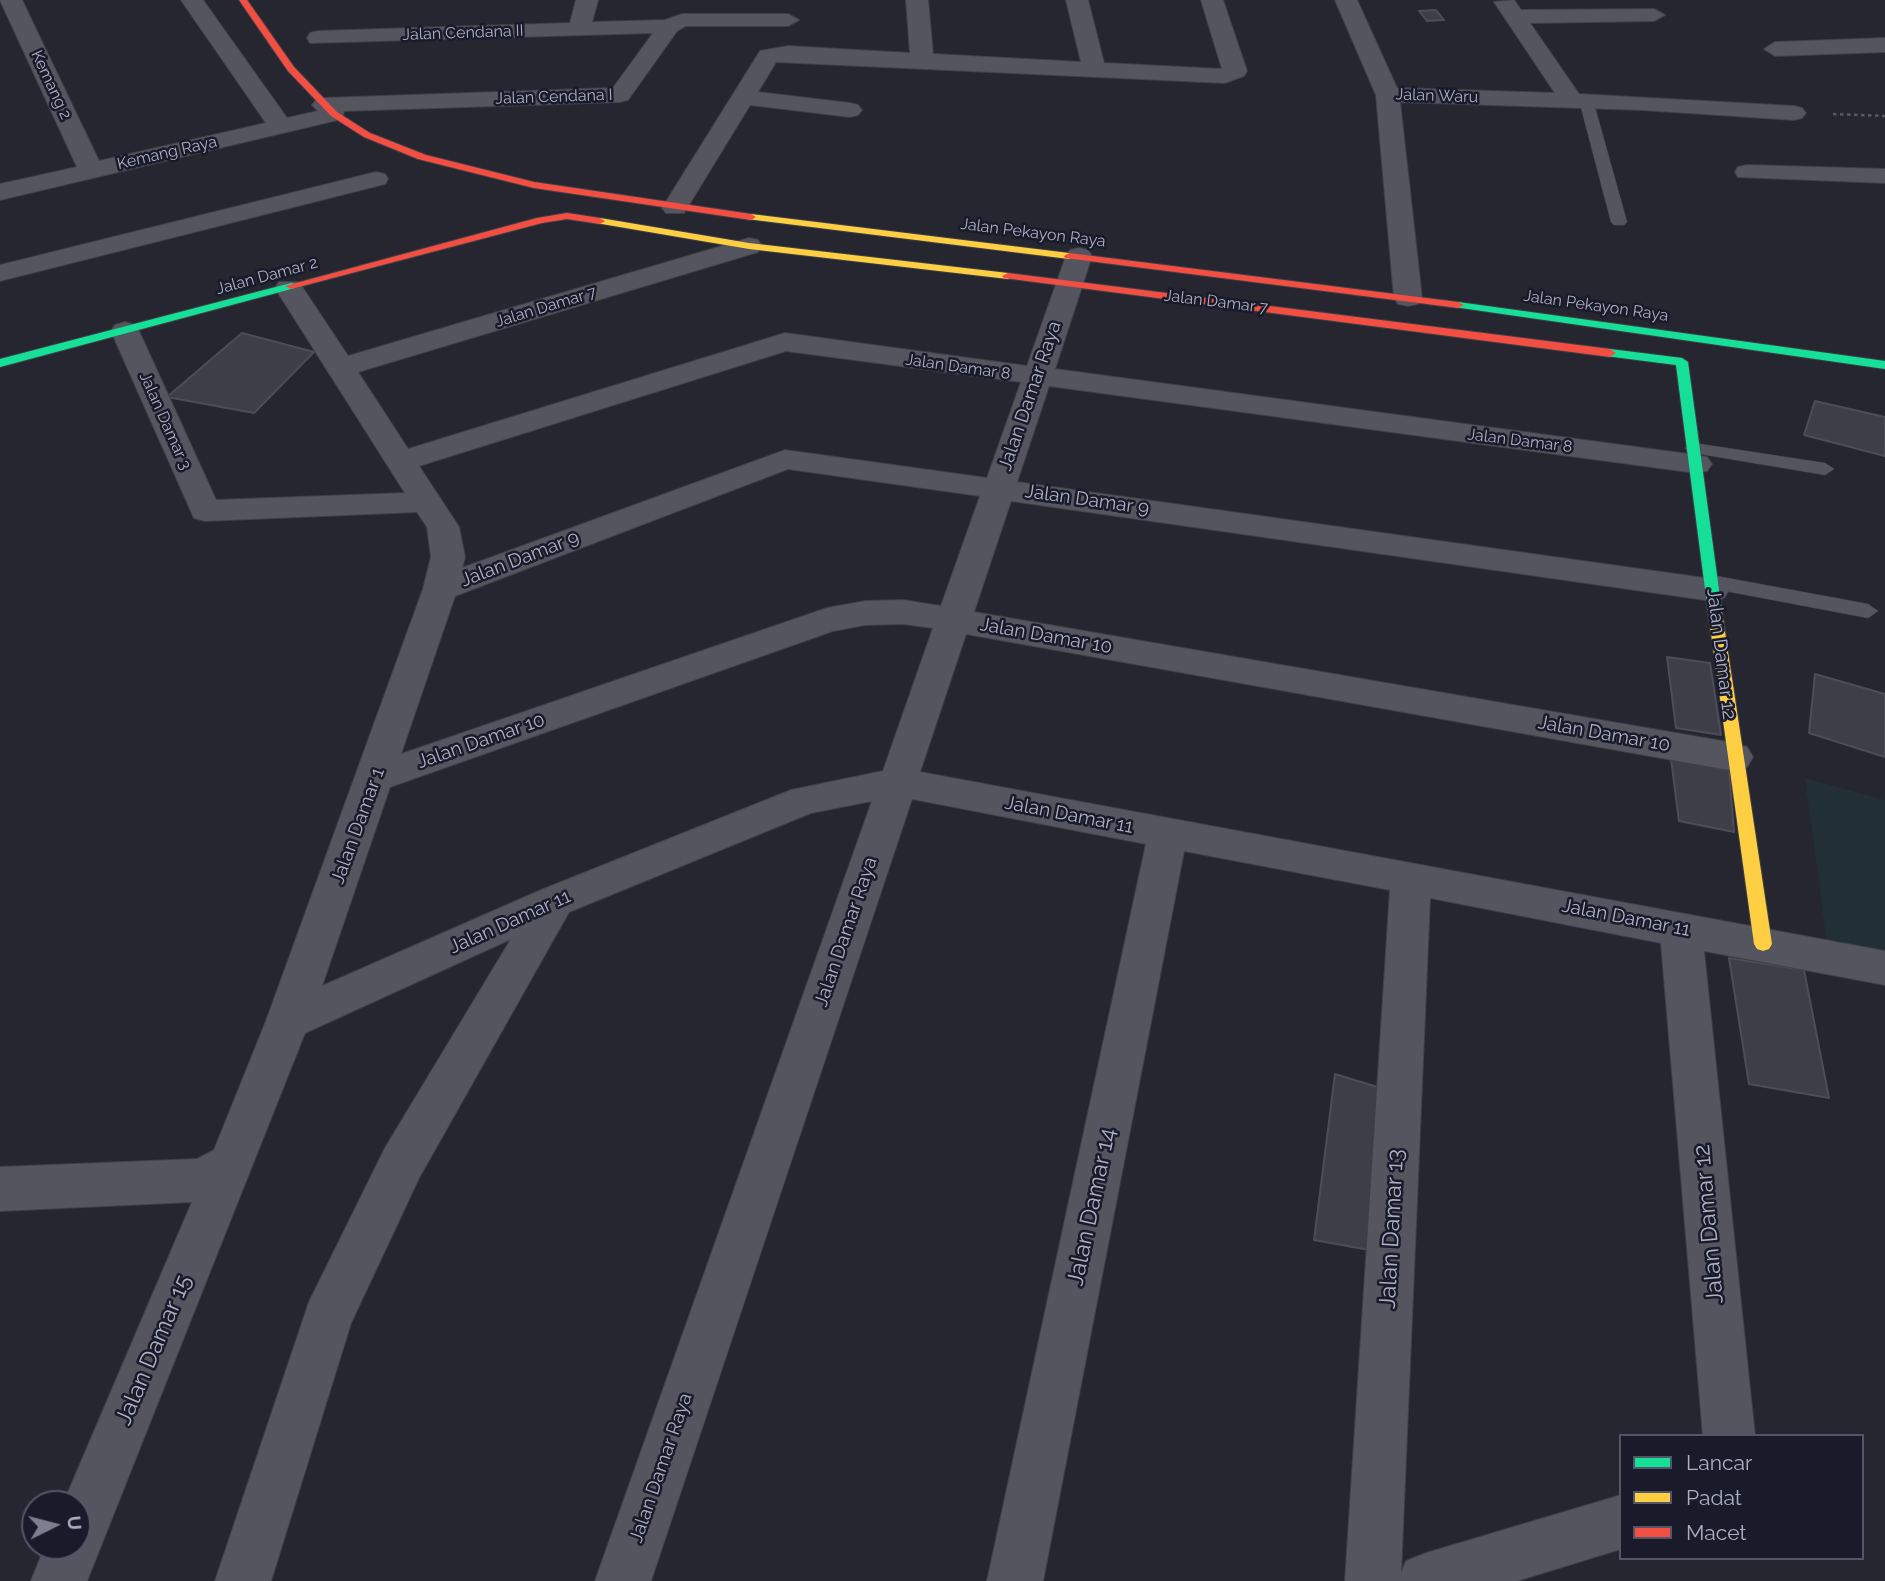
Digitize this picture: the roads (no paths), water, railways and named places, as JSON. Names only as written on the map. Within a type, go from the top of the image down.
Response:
[{"type":"street","name":"Kemang 2","points":[[11,0],[91,170]]},
{"type":"street","points":[[192,0],[281,127]]},
{"type":"street","name":"Jalan Pekayon Raya","points":[[243,0],[291,69],[329,109],[367,135],[422,158],[534,185],[1074,269],[1409,298],[1885,365]]},
{"type":"street","points":[[579,29],[587,0]]},
{"type":"street","points":[[917,0],[922,60]]},
{"type":"street","points":[[1077,0],[1094,69]]},
{"type":"street","points":[[675,208],[768,56],[788,53],[1225,76],[1236,71],[1212,0]]},
{"type":"street","points":[[1346,0],[1388,95]]},
{"type":"street","points":[[1510,9],[1654,15]]},
{"type":"street","points":[[1510,9],[1579,100]]},
{"type":"street","points":[[669,26],[682,20],[696,19],[788,20]]},
{"type":"street","name":"Jalan Cendana I","points":[[329,109],[621,95],[669,26]]},
{"type":"street","name":"Jalan Cendana II","points":[[318,38],[669,26]]},
{"type":"street","points":[[1775,49],[1885,45]]},
{"type":"street","name":"Jalan Waru","points":[[1409,298],[1388,95],[1579,100],[1794,113]]},
{"type":"street","points":[[742,97],[850,110]]},
{"type":"street","name":"Kemang Raya","points":[[0,192],[281,127],[329,109]]},
{"type":"street","points":[[1747,172],[1885,176]]},
{"type":"street","points":[[0,273],[376,178]]},
{"type":"street","name":"Jalan Damar 7","points":[[541,220],[567,216],[749,246],[1074,269],[1682,362]]},
{"type":"street","name":"Jalan Damar 2","points":[[0,363],[541,220]]},
{"type":"street","name":"Jalan Damar 7","points":[[343,367],[749,246]]},
{"type":"street","name":"Jalan Damar Raya","points":[[623,1581],[1074,269]]},
{"type":"street","name":"Jalan Damar 1","points":[[232,1164],[288,1021],[376,778],[440,589],[448,557],[443,527],[429,502],[289,288]]},
{"type":"street","name":"Jalan Damar 3","points":[[125,331],[205,511],[429,502]]},
{"type":"street","name":"Jalan Damar 8","points":[[402,461],[785,342],[1036,378],[1695,456]]},
{"type":"street","name":"Jalan Damar 12","points":[[1682,362],[1734,757],[1763,944]]},
{"type":"street","name":"Jalan Damar 9","points":[[440,589],[785,459],[1712,586]]},
{"type":"street","name":"Jalan Damar 10","points":[[376,778],[827,620],[865,613],[903,612],[1734,757]]},
{"type":"street","name":"Jalan Damar 11","points":[[288,1021],[555,901],[805,800],[898,782],[1885,968]]},
{"type":"street","name":"Jalan Damar 14","points":[[1015,1581],[1168,834]]},
{"type":"street","name":"Jalan Damar 13","points":[[1373,1581],[1411,877]]},
{"type":"street","points":[[243,1581],[327,1318],[402,1163],[555,901]]},
{"type":"street","name":"Jalan Damar 12","points":[[1681,928],[1729,1434]]},
{"type":"street","points":[[0,1189],[203,1180],[232,1164]]},
{"type":"street","name":"Jalan Damar 15","points":[[91,1503],[232,1164]]},
{"type":"street","points":[[1426,1581],[1619,1523]]},
{"type":"street","points":[[59,1581],[67,1560]]},
{"type":"lane","points":[[1579,100],[1619,222]]},
{"type":"lane","points":[[1695,456],[1825,469]]},
{"type":"lane","points":[[1712,586],[1868,611]]}]
